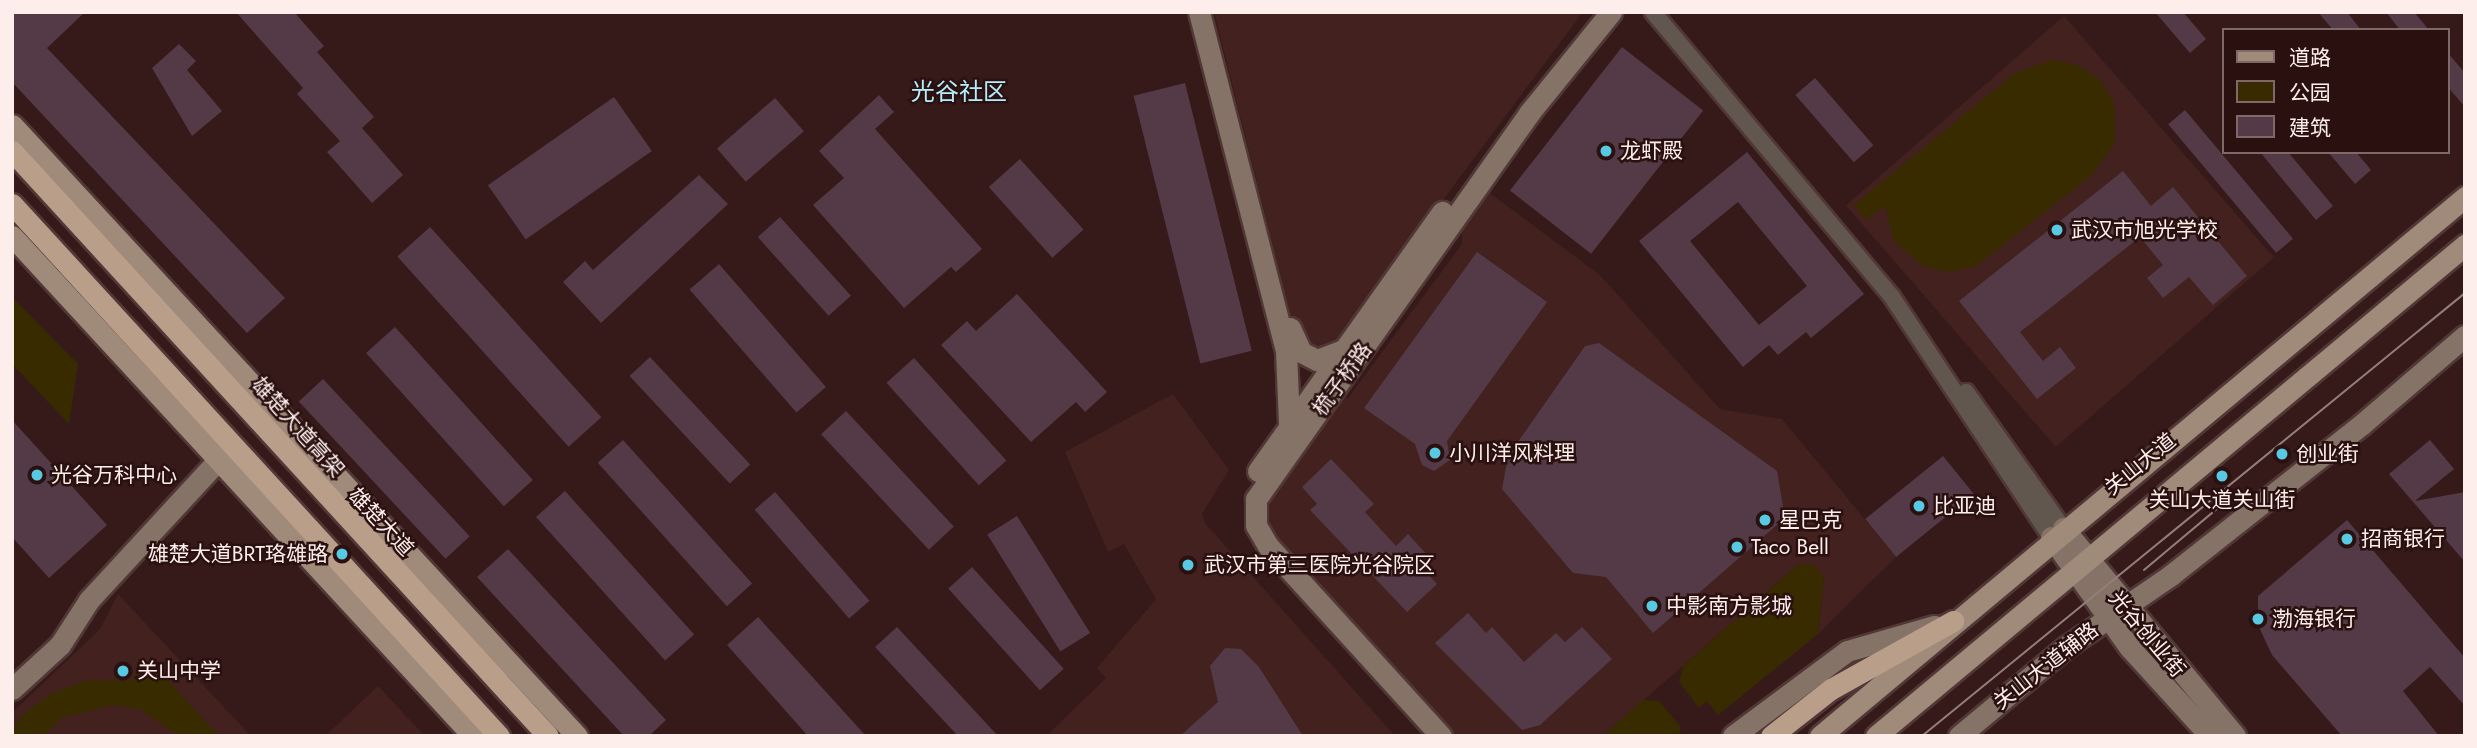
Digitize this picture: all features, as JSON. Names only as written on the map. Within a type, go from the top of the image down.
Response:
[{"type":"highway","name":"雄楚大道高架","points":[[13,152],[544,732]]},
{"type":"highway","points":[[12,204],[499,736]]},
{"type":"highway","points":[[1771,736],[1831,689],[1953,621]]},
{"type":"main road","name":"雄楚大道","points":[[12,125],[577,736]]},
{"type":"main road","name":"关山大道","points":[[1820,736],[2057,533],[2465,197]]},
{"type":"main road","points":[[12,236],[473,736]]},
{"type":"main road","name":"关山大道","points":[[1876,736],[2080,563],[2465,245]]},
{"type":"street","points":[[1199,12],[1286,351],[1289,423]]},
{"type":"street","points":[[1209,12],[1292,339],[1317,360],[1345,349]]},
{"type":"street","name":"梳子桥路","points":[[1426,736],[1245,533],[1247,489],[1289,423],[1514,115],[1598,12]]},
{"type":"street","name":"梳子桥路","points":[[1441,736],[1268,546],[1256,525],[1256,499],[1531,111],[1611,12]]},
{"type":"street","points":[[1653,12],[1892,297],[2057,533]]},
{"type":"street","points":[[1664,12],[1897,290],[2057,533]]},
{"type":"street","name":"关山大道辅路","points":[[1959,736],[2116,612],[2171,575],[2465,336]]},
{"type":"street","points":[[12,689],[60,645],[89,600],[218,460]]},
{"type":"street","name":"光谷创业街","points":[[2057,533],[2210,736]]},
{"type":"street","name":"光谷创业街","points":[[2116,612],[2235,736]]},
{"type":"street","points":[[1733,736],[1847,651],[1953,621]]},
{"type":"shaded area","points":[[1214,12],[1583,12],[1333,348],[1311,349],[1295,335]]},
{"type":"shaded area","name":"武汉市旭光学校","points":[[2064,16],[2274,258],[2056,447],[1846,206]]},
{"type":"shaded area","points":[[1487,191],[1600,275],[1720,409],[1782,419],[1896,557],[1818,634],[1824,577],[1799,564],[1603,736],[1456,736],[1277,541],[1267,522],[1270,491],[1336,396],[1348,398],[1462,244],[1461,225]]},
{"type":"shaded area","name":"武汉市第三医院光谷院区","points":[[1173,394],[1229,470],[1202,514],[1205,523],[1395,736],[1046,736],[1106,678],[1097,668],[1156,599],[1124,544],[1108,552],[1065,452]]},
{"type":"shaded area","name":"关山中学","points":[[118,594],[251,736],[12,736],[12,713],[100,629]]},
{"type":"shaded area","points":[[378,686],[425,736],[325,736]]},
{"type":"green space","points":[[2052,60],[2078,65],[2100,80],[2114,103],[2115,142],[2093,174],[1976,266],[1950,272],[1924,267],[1894,241],[1885,206],[1866,220],[1854,205],[2015,73]]},
{"type":"green space","points":[[12,297],[78,364],[69,424],[12,364]]},
{"type":"green space","points":[[1799,564],[1813,564],[1824,577],[1818,634],[1718,715],[1707,701],[1699,708],[1679,682],[1683,666]]},
{"type":"green space","points":[[150,661],[219,736],[179,736],[140,709],[112,705],[62,718],[43,736],[12,736],[19,718],[50,694],[88,680],[130,681]]},
{"type":"green space","points":[[1643,700],[1659,701],[1681,727],[1679,736],[1603,736]]},
{"type":"building","points":[[12,12],[85,12],[47,48],[285,298],[247,333],[12,82]]},
{"type":"building","points":[[236,12],[294,12],[324,46],[317,52],[374,117],[362,128],[403,175],[372,203],[327,152],[340,141],[297,94],[303,88]]},
{"type":"building","points":[[2155,12],[2183,12],[2206,39],[2190,53]]},
{"type":"building","points":[[2318,12],[2347,12],[2359,28],[2331,28]]},
{"type":"building","points":[[2386,12],[2414,12],[2427,28],[2398,28]]},
{"type":"building","points":[[179,44],[196,61],[187,70],[222,111],[192,136],[152,68]]},
{"type":"building","name":"龙虾殿","points":[[1622,47],[1703,110],[1591,254],[1510,190]]},
{"type":"building","points":[[2449,54],[2465,73],[2465,107],[2449,88]]},
{"type":"building","points":[[1815,78],[1873,145],[1854,162],[1795,95]]},
{"type":"building","points":[[1185,83],[1252,351],[1200,364],[1134,96]]},
{"type":"building","points":[[879,95],[894,112],[875,129],[982,249],[956,272],[951,267],[904,308],[813,205],[844,178],[819,151]]},
{"type":"building","points":[[614,97],[652,151],[526,239],[488,185]]},
{"type":"building","points":[[775,98],[804,131],[746,182],[717,149]]},
{"type":"building","points":[[2185,110],[2293,239],[2276,253],[2168,124]]},
{"type":"building","points":[[1747,152],[1864,294],[1811,338],[1806,332],[1778,355],[1769,345],[1743,367],[1639,241]],"holes":[[[1738,202],[1807,286],[1759,325],[1690,241]]]},
{"type":"building","points":[[2262,154],[2290,154],[2333,206],[2316,220]]},
{"type":"building","points":[[2330,154],[2358,154],[2371,170],[2355,184]]},
{"type":"building","points":[[1020,159],[1084,230],[1052,258],[989,187]]},
{"type":"building","points":[[2123,171],[2151,206],[2173,187],[2247,276],[2213,305],[2189,277],[2163,298],[2147,278],[2163,265],[2140,237],[2020,332],[2043,361],[2060,347],[2076,368],[2037,399],[1959,301]]},
{"type":"building","points":[[699,175],[728,204],[601,323],[563,282],[585,261],[593,270]]},
{"type":"building","points":[[780,217],[851,296],[829,316],[758,237]]},
{"type":"building","points":[[430,227],[601,417],[569,447],[397,256]]},
{"type":"building","points":[[1477,252],[1547,302],[1447,441],[1450,460],[1434,471],[1422,465],[1415,444],[1364,408]]},
{"type":"building","points":[[719,264],[826,387],[797,413],[690,290]]},
{"type":"building","points":[[1017,294],[1107,392],[1085,412],[1076,402],[1031,442],[941,345],[967,321],[976,331]]},
{"type":"building","points":[[395,327],[533,480],[504,506],[366,353]]},
{"type":"building","points":[[1599,343],[1777,471],[1785,518],[1653,633],[1606,577],[1573,573],[1502,489],[1508,456],[1585,346]]},
{"type":"building","points":[[650,357],[750,465],[730,484],[630,376]]},
{"type":"building","points":[[914,358],[1006,461],[979,485],[887,383]]},
{"type":"building","points":[[323,379],[470,536],[445,559],[299,402]]},
{"type":"building","points":[[846,411],[954,527],[929,550],[821,434]]},
{"type":"building","name":"光谷万科中心","points":[[12,420],[107,525],[49,578],[12,537]]},
{"type":"building","points":[[623,440],[752,583],[727,606],[598,463]]},
{"type":"building","points":[[2430,440],[2454,469],[2415,501],[2465,492],[2465,562],[2389,474]]},
{"type":"building","name":"比亚迪","points":[[1943,456],[1974,494],[1896,557],[1865,519]]},
{"type":"building","points":[[1331,459],[1374,504],[1365,512],[1396,546],[1408,534],[1430,558],[1421,567],[1437,584],[1407,612],[1310,510],[1317,504],[1302,487]]},
{"type":"building","points":[[565,491],[694,634],[665,661],[536,517]]},
{"type":"building","points":[[775,492],[869,601],[849,618],[755,510]]},
{"type":"building","points":[[1017,516],[1090,633],[1060,652],[987,535]]},
{"type":"building","points":[[2347,520],[2465,658],[2465,706],[2430,667],[2403,691],[2439,736],[2342,736],[2272,655],[2258,625],[2258,596]]},
{"type":"building","points":[[508,549],[666,720],[649,736],[624,736],[477,577]]},
{"type":"building","points":[[972,567],[1064,669],[1040,690],[948,588]]},
{"type":"building","points":[[1468,613],[1486,633],[1492,627],[1524,662],[1556,633],[1565,642],[1582,627],[1612,659],[1540,725],[1522,730],[1435,643]]},
{"type":"building","points":[[758,617],[866,736],[808,736],[727,645]]},
{"type":"building","points":[[897,627],[998,736],[958,736],[875,647]]},
{"type":"building","points":[[1225,648],[1241,649],[1259,667],[1303,736],[1180,736],[1218,702],[1210,666]]},
{"type":"tram line","points":[[1922,736],[2465,293]]},
{"type":"tram line","points":[[2144,570],[2225,502]]},
{"type":"place","name":"龙虾殿","points":[[1606,151]]},
{"type":"place","name":"武汉市旭光学校","points":[[2057,230]]},
{"type":"place","name":"小川洋风料理","points":[[1435,453]]},
{"type":"place","name":"创业街","points":[[2282,454]]},
{"type":"place","name":"光谷万科中心","points":[[37,475]]},
{"type":"place","name":"关山大道关山街","points":[[2222,476]]},
{"type":"place","name":"比亚迪","points":[[1919,506]]},
{"type":"place","name":"星巴克","points":[[1765,520]]},
{"type":"place","name":"招商银行","points":[[2347,539]]},
{"type":"place","name":"Taco Bell","points":[[1737,547]]},
{"type":"place","name":"雄楚大道BRT珞雄路","points":[[342,554]]},
{"type":"place","name":"武汉市第三医院光谷院区","points":[[1188,565]]},
{"type":"place","name":"中影南方影城","points":[[1652,606]]},
{"type":"place","name":"渤海银行","points":[[2258,619]]},
{"type":"place","name":"关山中学","points":[[123,671]]},
{"type":"district","name":"光谷社区","points":[[959,92]]}]
